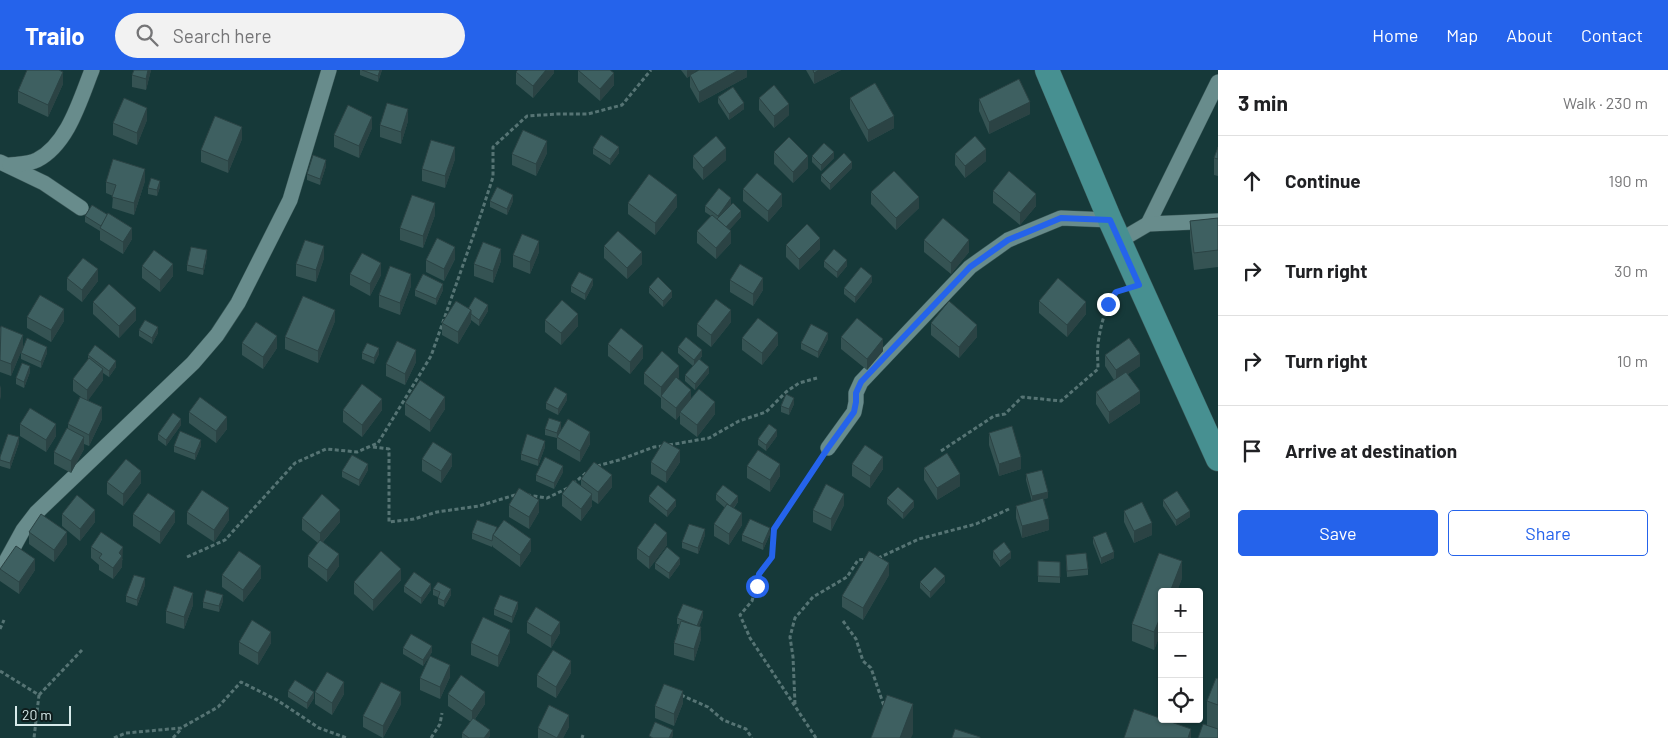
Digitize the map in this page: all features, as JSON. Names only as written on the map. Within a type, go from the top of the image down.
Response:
[{"type":"main road","points":[[1047,70],[1114,230],[1218,459]]},
{"type":"street","points":[[5,164],[36,160],[49,151],[70,126],[92,70]]},
{"type":"street","points":[[0,572],[23,530],[36,513],[193,363],[217,334],[238,303],[290,200],[329,70]]},
{"type":"street","points":[[1148,224],[1218,82]]},
{"type":"street","points":[[5,164],[44,183],[80,208]]},
{"type":"street","points":[[828,448],[854,412],[856,393],[861,382],[970,267],[1008,240],[1061,218],[1114,230],[1148,224],[1218,221]]},
{"type":"path","points":[[186,557],[225,540],[295,463],[326,449],[357,452],[378,443],[431,356],[493,176],[493,147],[527,116],[588,114],[622,104],[651,70]]},
{"type":"path","points":[[941,451],[994,416],[1005,414],[1022,397],[1061,401],[1098,369],[1097,346],[1101,326],[1108,304],[1116,292],[1139,285]]},
{"type":"path","points":[[593,467],[654,447],[709,438],[739,421],[766,412],[786,392],[799,383],[817,378]]},
{"type":"path","points":[[371,446],[389,449],[389,522],[479,506],[520,494],[547,498],[568,488],[587,472]]},
{"type":"path","points":[[816,738],[750,638],[740,615],[752,601],[759,574],[772,557],[774,529],[828,448]]},
{"type":"path","points":[[795,705],[793,656],[790,637],[794,618],[813,597],[847,576],[858,560],[880,558],[919,539],[976,524],[1009,509]]},
{"type":"path","points":[[0,629],[4,620]]},
{"type":"path","points":[[843,621],[856,639],[863,662],[871,668],[885,709],[882,716]]},
{"type":"path","points":[[34,738],[39,695],[82,650]]},
{"type":"path","points":[[0,671],[39,695]]},
{"type":"path","points":[[173,738],[181,728],[218,707],[241,682],[277,700],[319,728],[346,738]]},
{"type":"path","points":[[675,692],[708,707],[723,720],[746,730],[752,738]]},
{"type":"path","points":[[431,738],[440,724],[442,713]]},
{"type":"path","points":[[114,738],[126,733],[181,728]]},
{"type":"building","points":[[27,70],[59,70],[63,72],[48,105],[18,91]]},
{"type":"building","points":[[134,70],[148,70],[146,79],[132,75]]},
{"type":"building","points":[[362,70],[380,70],[378,76]]},
{"type":"building","points":[[518,70],[546,70],[533,86],[516,72]]},
{"type":"building","points":[[578,70],[610,70],[614,73],[600,89]]},
{"type":"building","points":[[699,70],[738,70],[699,92],[690,75]]},
{"type":"building","points":[[1019,79],[1030,102],[989,122],[979,99]]},
{"type":"building","points":[[875,83],[894,116],[868,130],[850,98]]},
{"type":"building","points":[[774,85],[789,104],[774,116],[759,98]]},
{"type":"building","points":[[733,87],[744,103],[729,114],[718,97]]},
{"type":"building","points":[[124,98],[147,108],[137,133],[113,123]]},
{"type":"building","points":[[387,103],[408,109],[401,132],[380,125]]},
{"type":"building","points":[[348,105],[372,117],[359,146],[334,135]]},
{"type":"building","points":[[215,116],[242,127],[228,161],[201,150]]},
{"type":"building","points":[[523,130],[547,141],[536,164],[512,154]]},
{"type":"building","points":[[601,135],[619,147],[610,159],[593,148]]},
{"type":"building","points":[[716,136],[726,148],[703,168],[693,156]]},
{"type":"building","points":[[975,136],[986,149],[965,166],[955,154]]},
{"type":"building","points":[[789,137],[808,156],[793,172],[774,152]]},
{"type":"building","points":[[431,140],[455,147],[445,176],[422,169]]},
{"type":"building","points":[[824,143],[834,152],[821,165],[812,156]]},
{"type":"building","points":[[1218,147],[1218,159],[1214,158]]},
{"type":"building","points":[[844,153],[852,162],[830,184],[821,175]]},
{"type":"building","points":[[313,155],[326,160],[320,179],[307,174]]},
{"type":"building","points":[[113,159],[145,169],[134,203],[112,197],[116,185],[106,182]]},
{"type":"building","points":[[894,171],[919,197],[896,218],[871,192]]},
{"type":"building","points":[[1009,171],[1036,194],[1020,213],[993,191]]},
{"type":"building","points":[[757,173],[782,194],[768,211],[743,189]]},
{"type":"building","points":[[649,174],[677,195],[655,223],[628,203]]},
{"type":"building","points":[[151,178],[160,181],[157,190],[148,188]]},
{"type":"building","points":[[497,187],[513,195],[507,209],[490,201]]},
{"type":"building","points":[[719,188],[731,198],[718,216],[705,206]]},
{"type":"building","points":[[412,195],[435,203],[423,236],[400,228]]},
{"type":"building","points":[[733,203],[741,211],[726,227],[717,219]]},
{"type":"building","points":[[92,205],[108,215],[101,226],[85,216]]},
{"type":"building","points":[[108,213],[132,228],[123,242],[100,228]]},
{"type":"building","points":[[712,215],[731,231],[716,248],[697,231]]},
{"type":"building","points":[[943,218],[969,240],[951,263],[924,240]]},
{"type":"building","points":[[1218,218],[1218,250],[1194,253],[1190,221]]},
{"type":"building","points":[[807,224],[820,238],[799,259],[786,245]]},
{"type":"building","points":[[618,231],[642,252],[627,268],[604,246]]},
{"type":"building","points":[[522,234],[539,241],[530,262],[513,255]]},
{"type":"building","points":[[437,238],[455,247],[444,269],[426,260]]},
{"type":"building","points":[[305,240],[324,246],[316,270],[296,264]]},
{"type":"building","points":[[483,242],[501,249],[493,271],[474,264]]},
{"type":"building","points":[[191,247],[207,250],[203,269],[187,265]]},
{"type":"building","points":[[834,249],[847,260],[837,272],[824,261]]},
{"type":"building","points":[[154,250],[173,264],[160,280],[142,266]]},
{"type":"building","points":[[362,253],[381,263],[370,284],[350,274]]},
{"type":"building","points":[[83,258],[98,269],[82,290],[67,278]]},
{"type":"building","points":[[740,264],[763,278],[753,294],[730,280]]},
{"type":"building","points":[[390,266],[411,274],[400,303],[379,295]]},
{"type":"building","points":[[861,267],[872,276],[855,297],[844,288]]},
{"type":"building","points":[[579,272],[593,279],[585,294],[571,286]]},
{"type":"building","points":[[423,274],[443,284],[436,299],[415,290]]},
{"type":"building","points":[[658,277],[672,291],[663,301],[649,287]]},
{"type":"building","points":[[1058,278],[1086,302],[1067,325],[1039,301]]},
{"type":"building","points":[[109,284],[136,308],[119,326],[93,302]]},
{"type":"building","points":[[40,295],[64,309],[51,330],[27,317]]},
{"type":"building","points":[[303,296],[335,310],[318,351],[285,337]]},
{"type":"building","points":[[475,297],[488,305],[479,320],[468,309]]},
{"type":"building","points":[[716,299],[731,310],[711,335],[697,324]]},
{"type":"building","points":[[562,300],[578,314],[561,333],[545,320]]},
{"type":"building","points":[[456,301],[471,310],[458,332],[442,323]]},
{"type":"building","points":[[949,301],[977,325],[959,347],[931,323]]},
{"type":"building","points":[[758,318],[778,333],[762,353],[742,338]]},
{"type":"building","points":[[857,318],[883,339],[867,359],[841,337]]},
{"type":"building","points":[[145,320],[158,327],[152,338],[139,330]]},
{"type":"building","points":[[256,322],[277,336],[263,357],[242,343]]},
{"type":"building","points":[[811,324],[828,333],[818,352],[801,343]]},
{"type":"building","points":[[1,326],[23,335],[11,364],[0,360]]},
{"type":"building","points":[[621,328],[643,346],[630,362],[608,344]]},
{"type":"building","points":[[686,337],[702,350],[694,360],[678,347]]},
{"type":"building","points":[[27,338],[47,347],[41,362],[21,353]]},
{"type":"building","points":[[1129,338],[1140,354],[1116,370],[1105,355]]},
{"type":"building","points":[[397,341],[416,350],[405,374],[386,364]]},
{"type":"building","points":[[367,343],[379,348],[374,358],[362,353]]},
{"type":"building","points":[[95,345],[116,361],[109,371],[88,355]]},
{"type":"building","points":[[662,351],[679,366],[661,387],[644,373]]},
{"type":"building","points":[[89,358],[103,369],[87,390],[73,379]]},
{"type":"building","points":[[699,359],[709,367],[695,384],[685,375]]},
{"type":"building","points":[[22,363],[30,366],[24,382],[16,378]]},
{"type":"building","points":[[1126,372],[1140,391],[1109,412],[1096,392]]},
{"type":"building","points":[[676,377],[691,390],[676,408],[661,396]]},
{"type":"building","points":[[420,380],[445,397],[430,420],[405,403]]},
{"type":"building","points":[[362,384],[382,399],[362,425],[343,410]]},
{"type":"building","points":[[555,387],[567,394],[558,409],[546,403]]},
{"type":"building","points":[[699,389],[715,402],[697,425],[680,412]]},
{"type":"building","points":[[786,394],[794,398],[789,409],[781,406]]},
{"type":"building","points":[[80,397],[102,407],[89,435],[68,424]]},
{"type":"building","points":[[200,397],[227,417],[216,431],[189,412]]},
{"type":"building","points":[[30,408],[56,424],[46,440],[20,424]]},
{"type":"building","points":[[173,413],[181,419],[166,440],[158,434]]},
{"type":"building","points":[[549,418],[561,422],[557,433],[545,429]]},
{"type":"building","points":[[568,419],[590,432],[580,451],[557,437]]},
{"type":"building","points":[[769,424],[777,430],[766,445],[758,439]]},
{"type":"building","points":[[1012,426],[1021,457],[999,464],[989,433]]},
{"type":"building","points":[[67,428],[84,437],[71,461],[54,452]]},
{"type":"building","points":[[180,431],[201,440],[195,454],[174,446]]},
{"type":"building","points":[[8,434],[19,437],[10,463],[0,460]]},
{"type":"building","points":[[527,434],[545,441],[538,460],[521,454]]},
{"type":"building","points":[[664,441],[680,450],[666,472],[651,462]]},
{"type":"building","points":[[433,442],[452,454],[441,471],[422,459]]},
{"type":"building","points":[[865,445],[883,457],[870,476],[852,464]]},
{"type":"building","points":[[758,450],[780,464],[770,480],[747,466]]},
{"type":"building","points":[[947,453],[960,474],[937,488],[924,468]]},
{"type":"building","points":[[352,455],[368,464],[359,480],[342,471]]},
{"type":"building","points":[[545,457],[563,466],[554,483],[536,475]]},
{"type":"building","points":[[126,459],[141,471],[123,494],[107,482]]},
{"type":"building","points":[[594,462],[612,475],[598,492],[581,479]]},
{"type":"building","points":[[1042,470],[1048,492],[1032,496],[1026,474]]},
{"type":"building","points":[[573,480],[592,494],[581,509],[562,494]]},
{"type":"building","points":[[826,484],[844,494],[831,519],[813,510]]},
{"type":"building","points":[[658,485],[676,500],[667,511],[649,496]]},
{"type":"building","points":[[723,485],[738,496],[730,506],[716,494]]},
{"type":"building","points":[[898,487],[914,501],[903,513],[887,498]]},
{"type":"building","points":[[519,488],[539,500],[529,517],[509,505]]},
{"type":"building","points":[[202,490],[229,508],[214,530],[187,512]]},
{"type":"building","points":[[1177,491],[1190,511],[1176,520],[1163,500]]},
{"type":"building","points":[[148,493],[175,511],[160,532],[133,514]]},
{"type":"building","points":[[322,494],[340,510],[320,533],[302,518]]},
{"type":"building","points":[[77,495],[95,510],[80,529],[62,514]]},
{"type":"building","points":[[1043,498],[1049,519],[1022,526],[1016,506]]},
{"type":"building","points":[[1142,502],[1152,523],[1134,531],[1124,511]]},
{"type":"building","points":[[727,504],[742,513],[729,534],[714,524]]},
{"type":"building","points":[[41,514],[67,532],[54,550],[29,532]]},
{"type":"building","points":[[750,519],[770,528],[763,544],[742,535]]},
{"type":"building","points":[[477,520],[497,527],[492,541],[472,533]]},
{"type":"building","points":[[504,520],[531,539],[520,555],[493,535]]},
{"type":"building","points":[[655,523],[667,533],[649,557],[637,548]]},
{"type":"building","points":[[689,524],[705,529],[698,548],[682,542]]},
{"type":"building","points":[[101,532],[123,547],[119,553],[122,556],[113,568],[99,558],[102,554],[91,547]]},
{"type":"building","points":[[1106,532],[1114,552],[1101,558],[1093,537]]},
{"type":"building","points":[[320,540],[339,554],[327,570],[308,556]]},
{"type":"building","points":[[1004,542],[1011,552],[1000,561],[993,551]]},
{"type":"building","points":[[16,546],[35,559],[19,582],[0,569]]},
{"type":"building","points":[[667,547],[680,558],[669,573],[655,563]]},
{"type":"building","points":[[239,551],[261,566],[243,590],[222,575]]},
{"type":"building","points":[[381,551],[401,569],[373,600],[354,582]]},
{"type":"building","points":[[869,551],[889,563],[863,608],[842,596]]},
{"type":"building","points":[[1086,553],[1088,569],[1067,571],[1066,555]]},
{"type":"building","points":[[1159,553],[1182,561],[1172,588],[1158,588],[1158,622],[1154,632],[1132,624]]},
{"type":"building","points":[[1038,561],[1060,562],[1060,577],[1038,576]]},
{"type":"building","points":[[935,567],[945,576],[930,592],[920,582]]},
{"type":"building","points":[[414,572],[431,584],[421,598],[404,586]]},
{"type":"building","points":[[134,575],[145,578],[137,600],[126,596]]},
{"type":"building","points":[[438,582],[451,589],[444,601],[438,598],[440,592],[433,589]]},
{"type":"building","points":[[174,586],[193,593],[184,617],[166,611]]},
{"type":"building","points":[[206,590],[223,595],[219,606],[203,602]]},
{"type":"building","points":[[500,595],[518,602],[512,617],[494,609]]},
{"type":"building","points":[[683,604],[703,611],[697,626],[677,618]]},
{"type":"building","points":[[536,607],[560,622],[551,636],[527,622]]},
{"type":"building","points":[[483,617],[510,630],[498,656],[471,643]]},
{"type":"building","points":[[252,620],[271,632],[258,653],[239,642]]},
{"type":"building","points":[[681,621],[701,627],[694,649],[674,643]]},
{"type":"building","points":[[411,634],[432,646],[423,660],[403,648]]},
{"type":"building","points":[[553,650],[571,661],[556,687],[537,675]]},
{"type":"building","points":[[430,656],[450,665],[440,687],[420,678]]},
{"type":"building","points":[[327,672],[344,682],[332,703],[315,692]]},
{"type":"building","points":[[461,675],[485,692],[472,711],[448,694]]},
{"type":"building","points":[[1216,678],[1218,679],[1218,705],[1207,701]]},
{"type":"building","points":[[295,680],[314,692],[307,703],[288,691]]},
{"type":"building","points":[[381,682],[401,692],[383,726],[363,716]]},
{"type":"building","points":[[664,684],[683,691],[674,714],[655,706]]},
{"type":"building","points":[[887,695],[913,704],[900,738],[871,738]]},
{"type":"building","points":[[549,705],[569,715],[557,738],[538,728]]},
{"type":"building","points":[[1134,709],[1158,717],[1158,723],[1174,723],[1191,729],[1188,738],[1124,738]]},
{"type":"building","points":[[473,718],[490,730],[484,738],[469,738],[462,733]]},
{"type":"building","points":[[655,722],[673,730],[669,738],[653,738],[649,736]]},
{"type":"building","points":[[1203,724],[1218,729],[1218,738],[1198,738]]},
{"type":"building","points":[[955,729],[980,737],[980,738],[952,738]]},
{"type":"route","points":[[757,586],[759,574],[772,557],[774,529],[854,412],[856,393],[861,382],[970,267],[1008,240],[1061,218],[1110,220],[1139,285],[1116,292],[1108,304]]}]
